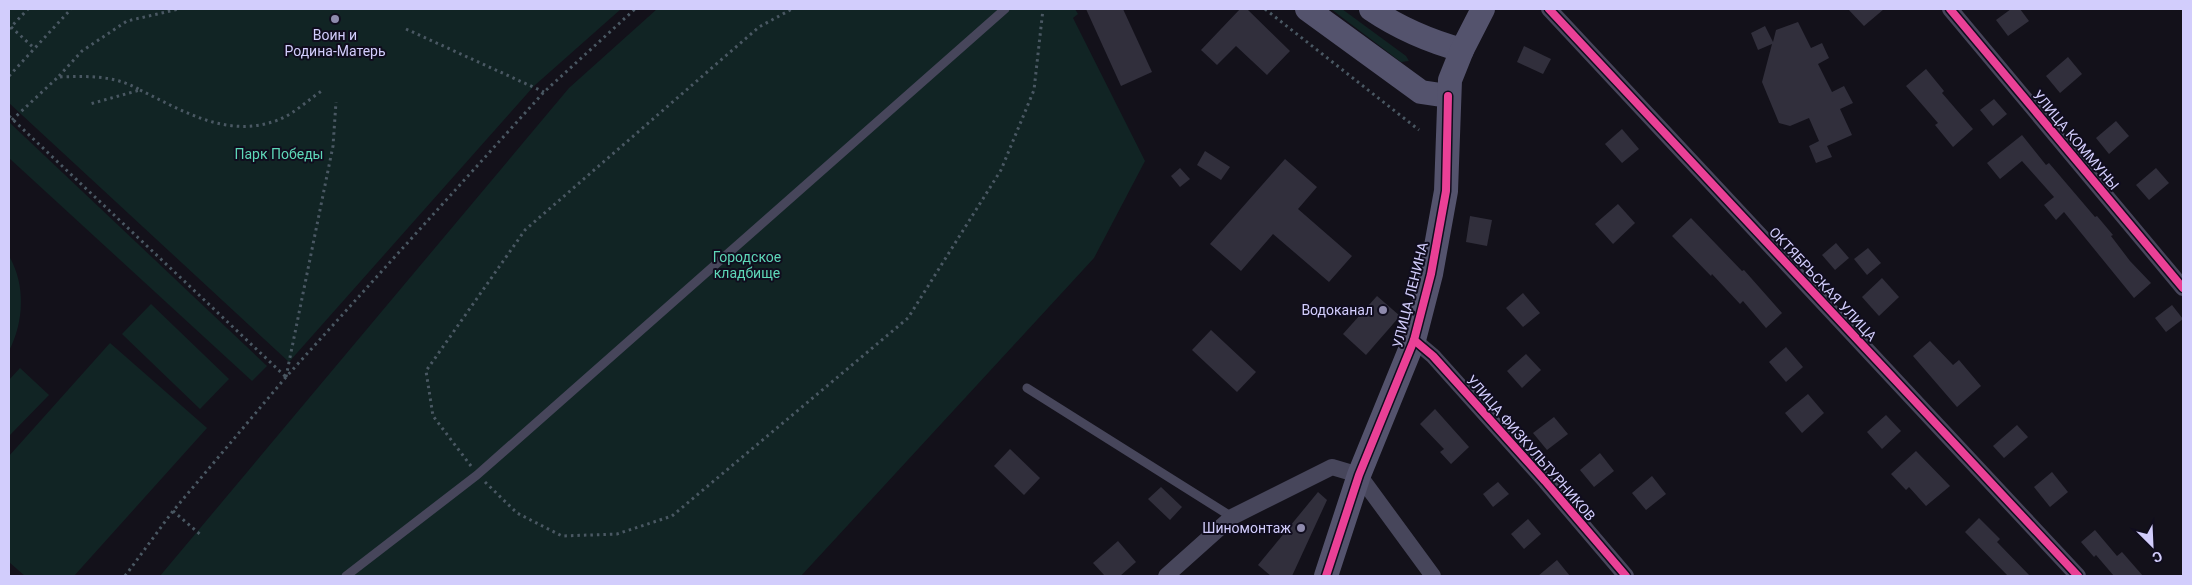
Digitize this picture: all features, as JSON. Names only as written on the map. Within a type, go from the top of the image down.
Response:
[{"type":"street","points":[[1307,9],[1421,92],[1448,96]]},
{"type":"street","points":[[1371,9],[1392,24],[1438,43],[1462,50],[1483,9]]},
{"type":"street","name":"ОКТЯБРЬСКАЯ УЛИЦА","points":[[1549,9],[2078,576]]},
{"type":"street","name":"УЛИЦА КОММУНЫ","points":[[1950,9],[2183,288]]},
{"type":"street","name":"УЛИЦА ЛЕНИНА","points":[[1326,576],[1359,475],[1414,340],[1431,274],[1446,191],[1448,96],[1450,80],[1462,50]]},
{"type":"street","name":"УЛИЦА ФИЗКУЛЬТУРНИКОВ","points":[[1414,340],[1433,356],[1545,481],[1626,576]]},
{"type":"street","points":[[1166,576],[1232,517],[1332,466],[1359,475],[1433,576]]},
{"type":"lane","points":[[346,576],[477,475],[1005,9]]},
{"type":"lane","points":[[1027,388],[1232,517]]},
{"type":"path","points":[[28,9],[10,28],[34,48]]},
{"type":"path","points":[[9,76],[71,9]]},
{"type":"path","points":[[12,120],[58,77],[82,51],[127,21],[179,9]]},
{"type":"path","points":[[125,576],[173,511],[286,377],[544,92],[634,9]]},
{"type":"path","points":[[792,9],[759,28],[525,230],[426,371],[433,416],[477,475],[517,513],[562,536],[617,534],[672,516],[908,318],[1001,170],[1034,90],[1043,9]]},
{"type":"path","points":[[1265,9],[1419,130]]},
{"type":"path","points":[[406,29],[544,92]]},
{"type":"path","points":[[58,77],[94,76],[127,82],[196,117],[233,126],[253,127],[280,119],[323,90]]},
{"type":"path","points":[[90,104],[140,90]]},
{"type":"path","points":[[286,377],[332,146],[336,102]]},
{"type":"path","points":[[9,116],[286,377]]},
{"type":"path","points":[[173,511],[202,536]]},
{"type":"green space","name":"Парк Победы","points":[[9,9],[621,9],[534,86],[289,362],[9,103]]},
{"type":"green space","name":"Городское кладбище","points":[[657,9],[1075,9],[1078,14],[1073,18],[1145,161],[1094,258],[801,576],[160,576],[569,88]]},
{"type":"green space","points":[[1331,9],[1342,9],[1406,56],[1409,61],[1401,62]]},
{"type":"green space","points":[[9,122],[267,366],[252,381],[9,158]]},
{"type":"green space","points":[[9,256],[18,279],[21,304],[18,328],[9,351],[10,308]]},
{"type":"green space","points":[[151,304],[229,379],[200,409],[122,334]]},
{"type":"green space","points":[[110,343],[207,428],[74,576],[25,576],[9,562],[9,456]]},
{"type":"green space","points":[[20,368],[49,395],[9,436],[9,380]]},
{"type":"building","points":[[1086,9],[1123,9],[1152,72],[1121,86]]},
{"type":"building","points":[[1240,9],[1247,9],[1290,51],[1267,75],[1236,46],[1217,65],[1201,50]]},
{"type":"building","points":[[1848,9],[1884,9],[1864,26]]},
{"type":"building","points":[[2011,9],[2020,9],[2029,21],[2008,36],[1996,20]]},
{"type":"building","points":[[1798,22],[1811,48],[1822,43],[1829,58],[1818,64],[1832,92],[1844,86],[1853,103],[1840,109],[1852,135],[1827,146],[1832,157],[1816,163],[1809,146],[1819,141],[1809,118],[1790,126],[1779,123],[1762,82],[1772,44],[1758,50],[1751,33],[1765,26],[1773,42],[1776,30]]},
{"type":"building","points":[[1524,46],[1551,59],[1543,74],[1517,62]]},
{"type":"building","points":[[2068,57],[2082,74],[2060,93],[2046,76]]},
{"type":"building","points":[[1926,69],[1944,91],[1942,93],[1973,129],[1953,147],[1935,125],[1938,123],[1906,86]]},
{"type":"building","points":[[1994,99],[2007,114],[1993,126],[1980,110]]},
{"type":"building","points":[[2116,121],[2129,136],[2109,154],[2096,138]]},
{"type":"building","points":[[1622,129],[1639,149],[1622,163],[1605,144]]},
{"type":"building","points":[[2022,135],[2046,165],[2049,163],[2095,217],[2097,216],[2113,235],[2111,236],[2130,261],[2151,283],[2134,298],[2064,212],[2056,220],[2044,205],[2054,197],[2022,161],[2000,179],[1987,163]]},
{"type":"building","points":[[1205,151],[1230,167],[1221,180],[1197,165]]},
{"type":"building","points":[[1285,159],[1317,187],[1298,209],[1352,256],[1329,282],[1273,234],[1241,271],[1210,244]]},
{"type":"building","points":[[1180,168],[1190,179],[1180,187],[1171,176]]},
{"type":"building","points":[[2156,168],[2169,183],[2149,200],[2136,185]]},
{"type":"building","points":[[1618,204],[1635,223],[1613,244],[1595,224]]},
{"type":"building","points":[[1470,216],[1492,220],[1487,246],[1466,242]]},
{"type":"building","points":[[1691,218],[1742,271],[1744,270],[1782,313],[1766,328],[1743,301],[1740,304],[1672,236]]},
{"type":"building","points":[[1836,243],[1849,258],[1835,270],[1822,255]]},
{"type":"building","points":[[1868,248],[1881,263],[1867,275],[1854,259]]},
{"type":"building","points":[[1882,278],[1899,297],[1879,316],[1862,297]]},
{"type":"building","points":[[1523,293],[1540,313],[1523,327],[1506,308]]},
{"type":"building","points":[[1377,296],[1400,316],[1366,355],[1343,334]]},
{"type":"building","points":[[2172,305],[2183,319],[2166,332],[2155,318]]},
{"type":"building","points":[[1211,330],[1256,372],[1237,392],[1192,350]]},
{"type":"building","points":[[1930,341],[1953,365],[1959,360],[1981,386],[1957,407],[1913,356]]},
{"type":"building","points":[[1786,347],[1803,367],[1786,382],[1769,362]]},
{"type":"building","points":[[1526,354],[1541,370],[1522,388],[1507,371]]},
{"type":"building","points":[[1808,394],[1824,413],[1802,433],[1785,413]]},
{"type":"building","points":[[1435,409],[1469,447],[1451,464],[1440,452],[1444,449],[1420,424]]},
{"type":"building","points":[[1886,415],[1901,431],[1882,449],[1867,432]]},
{"type":"building","points":[[1554,417],[1568,434],[1547,450],[1533,433]]},
{"type":"building","points":[[2017,425],[2028,437],[2004,458],[1993,446]]},
{"type":"building","points":[[1010,449],[1040,478],[1024,495],[994,466]]},
{"type":"building","points":[[1916,451],[1950,486],[1926,506],[1909,487],[1906,490],[1891,474]]},
{"type":"building","points":[[1600,453],[1614,471],[1594,487],[1580,470]]},
{"type":"building","points":[[2052,472],[2068,492],[2050,507],[2034,487]]},
{"type":"building","points":[[1652,476],[1666,494],[1646,510],[1632,493]]},
{"type":"building","points":[[1498,482],[1509,494],[1493,507],[1483,494]]},
{"type":"building","points":[[1161,487],[1182,507],[1170,520],[1148,499]]},
{"type":"building","points":[[1318,492],[1327,500],[1292,576],[1271,576],[1258,565]]},
{"type":"building","points":[[1979,518],[2000,539],[1997,542],[2030,576],[2008,576],[1965,532]]},
{"type":"building","points":[[1528,519],[1541,534],[1524,549],[1511,534]]},
{"type":"building","points":[[2095,530],[2117,556],[2122,552],[2143,576],[2114,576],[2096,555],[2094,557],[2081,542]]},
{"type":"building","points":[[1118,541],[1136,562],[1120,576],[1105,576],[1093,563]]},
{"type":"building","points":[[1557,560],[1570,576],[1538,576]]},
{"type":"cycle path","points":[[1549,9],[2078,576]]},
{"type":"cycle path","points":[[1950,9],[2183,288]]},
{"type":"cycle path","points":[[1326,576],[1359,475],[1414,340],[1431,274],[1446,191],[1448,96]]},
{"type":"cycle path","points":[[1414,340],[1433,356],[1545,481],[1626,576]]},
{"type":"place","name":"Воин и Родина-Матерь","points":[[335,19]]},
{"type":"place","name":"Водоканал","points":[[1383,310]]},
{"type":"place","name":"Шиномонтаж","points":[[1301,528]]}]
